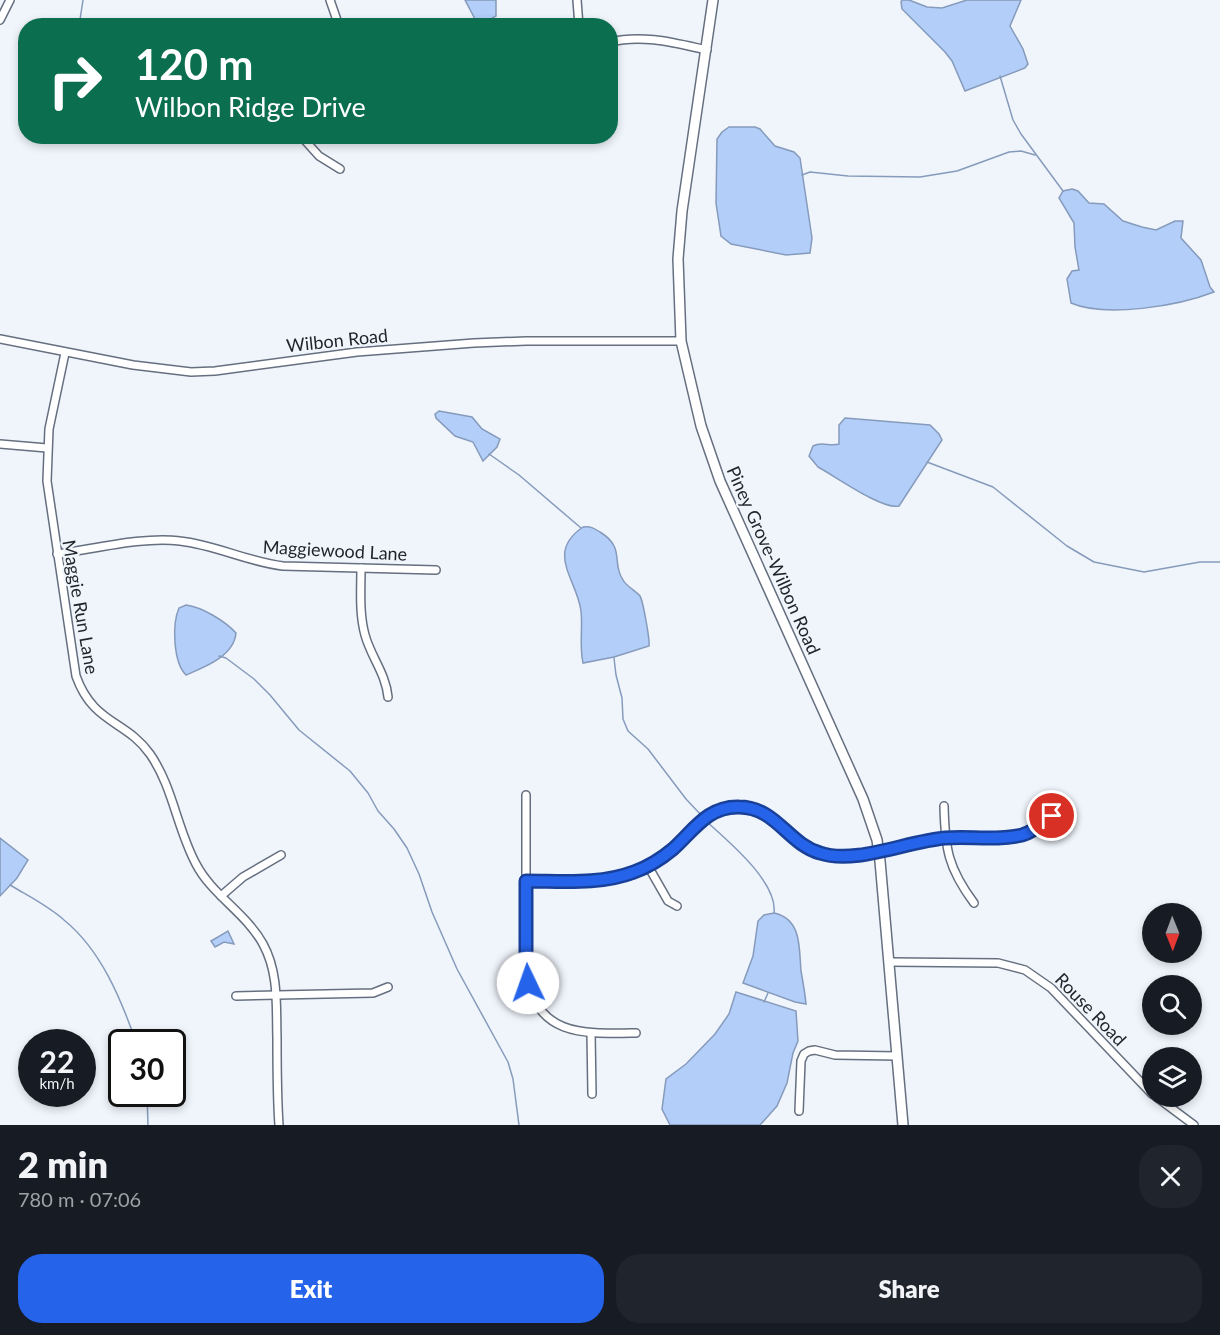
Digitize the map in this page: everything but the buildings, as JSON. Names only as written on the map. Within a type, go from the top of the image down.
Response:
[{"type":"street","points":[[0,20],[10,0]]},
{"type":"street","points":[[330,0],[336,18]]},
{"type":"street","points":[[577,0],[578,18]]},
{"type":"street","name":"Piney Grove-Wilbon Road","points":[[713,0],[678,250],[681,341],[701,426],[720,482],[863,799],[879,850],[903,1125]]},
{"type":"street","points":[[618,41],[664,40],[707,50]]},
{"type":"street","points":[[308,144],[319,156],[340,169]]},
{"type":"street","name":"Wilbon Road","points":[[0,339],[162,370],[191,372],[216,371],[357,352],[474,343],[681,341]]},
{"type":"street","name":"Maggie Run Lane","points":[[65,353],[47,448],[47,481],[74,668],[79,684],[98,713],[132,736],[150,754],[161,774],[192,857],[207,882],[251,927],[263,945],[272,968],[276,995],[279,1125]]},
{"type":"street","points":[[0,444],[47,448]]},
{"type":"street","name":"Maggiewood Lane","points":[[57,554],[151,541],[180,540],[272,565],[436,570]]},
{"type":"street","points":[[361,568],[362,623],[369,647],[387,683],[388,697]]},
{"type":"street","points":[[526,795],[526,973],[530,992],[538,1006],[555,1023],[569,1030],[591,1034],[636,1033]]},
{"type":"street","points":[[944,806],[945,838],[950,863],[959,883],[974,903]]},
{"type":"street","points":[[526,881],[603,880],[622,876],[648,866],[669,852],[710,814],[722,808],[754,809],[768,815],[799,841],[818,853],[846,856],[945,838],[1002,838],[1024,835],[1041,826],[1063,806]]},
{"type":"street","points":[[221,896],[243,877],[281,855]]},
{"type":"street","points":[[648,866],[668,901],[677,906]]},
{"type":"street","name":"Rouse Road","points":[[890,962],[976,961],[1005,964],[1025,970],[1045,983],[1062,999],[1142,1082]]},
{"type":"street","points":[[236,996],[373,993],[388,987]]},
{"type":"street","points":[[591,1034],[592,1094]]},
{"type":"street","points":[[799,1111],[801,1061],[804,1054],[809,1051],[822,1051],[835,1055],[897,1056]]},
{"type":"street","name":"Rouse Road","points":[[1170,1107],[1194,1125]]},
{"type":"water","points":[[465,0],[496,0],[496,16],[474,18]]},
{"type":"water","points":[[902,0],[909,0],[927,7],[942,8],[967,0],[1021,0],[1010,26],[1023,49],[1028,64],[1025,68],[965,91],[952,61],[902,9]]},
{"type":"water","points":[[729,127],[760,129],[775,146],[794,152],[800,158],[812,238],[810,253],[786,255],[731,244],[721,236],[716,203],[717,139]]},
{"type":"water","points":[[1072,189],[1078,191],[1089,203],[1104,204],[1123,221],[1142,227],[1156,230],[1175,221],[1183,221],[1181,238],[1201,260],[1210,287],[1214,292],[1162,306],[1122,310],[1103,310],[1071,303],[1067,279],[1072,271],[1079,270],[1074,223],[1059,198],[1063,191]]},
{"type":"water","points":[[439,411],[472,417],[482,429],[500,439],[497,447],[483,461],[473,442],[455,436],[436,418],[435,414]]},
{"type":"water","points":[[845,418],[930,425],[939,434],[942,440],[899,506],[882,503],[858,491],[818,467],[809,456],[813,446],[839,444],[839,425]]},
{"type":"water","points":[[583,527],[596,529],[613,544],[620,574],[640,596],[649,646],[614,657],[583,663],[581,611],[566,567],[565,557],[566,547],[572,537]]},
{"type":"water","points":[[186,605],[213,615],[236,633],[230,648],[217,660],[186,675],[176,652],[175,623],[179,608]]},
{"type":"water","points":[[0,838],[28,860],[17,878],[0,896]]},
{"type":"water","points":[[774,913],[790,921],[797,936],[806,1004],[743,983],[753,956],[758,921],[764,915]]},
{"type":"water","points":[[228,931],[234,944],[224,942],[215,947],[211,941]]},
{"type":"water","points":[[736,992],[796,1011],[798,1041],[787,1083],[777,1106],[760,1125],[670,1125],[662,1109],[666,1079],[686,1064],[715,1034],[729,1014]]},
{"type":"waterway","points":[[80,18],[83,0]]},
{"type":"waterway","points":[[1000,76],[1013,120],[1063,191]]},
{"type":"waterway","points":[[802,175],[810,172],[848,176],[920,177],[957,171],[1009,152],[1021,151],[1035,155]]},
{"type":"waterway","points":[[489,454],[519,475],[581,528]]},
{"type":"waterway","points":[[927,462],[993,487],[1067,546],[1094,562],[1144,572],[1200,562],[1220,562]]},
{"type":"waterway","points":[[219,656],[226,658],[254,679],[299,730],[350,771],[407,848],[457,969],[508,1062],[513,1079],[519,1125]]},
{"type":"waterway","points":[[614,658],[622,698],[623,719],[628,731],[648,749],[686,799],[703,817]]},
{"type":"waterway","points":[[706,821],[750,863],[760,876],[773,901],[774,913]]},
{"type":"waterway","points":[[10,885],[58,915],[89,946],[108,976],[131,1029]]},
{"type":"waterway","points":[[764,1002],[768,993]]},
{"type":"waterway","points":[[147,1107],[148,1125]]},
{"type":"route","points":[[528,983],[526,973],[526,881],[603,880],[634,872],[648,866],[674,848],[702,819],[722,808],[746,807],[761,811],[776,820],[809,849],[835,856],[861,855],[945,838],[1002,838],[1024,835],[1041,826],[1052,816]]}]
